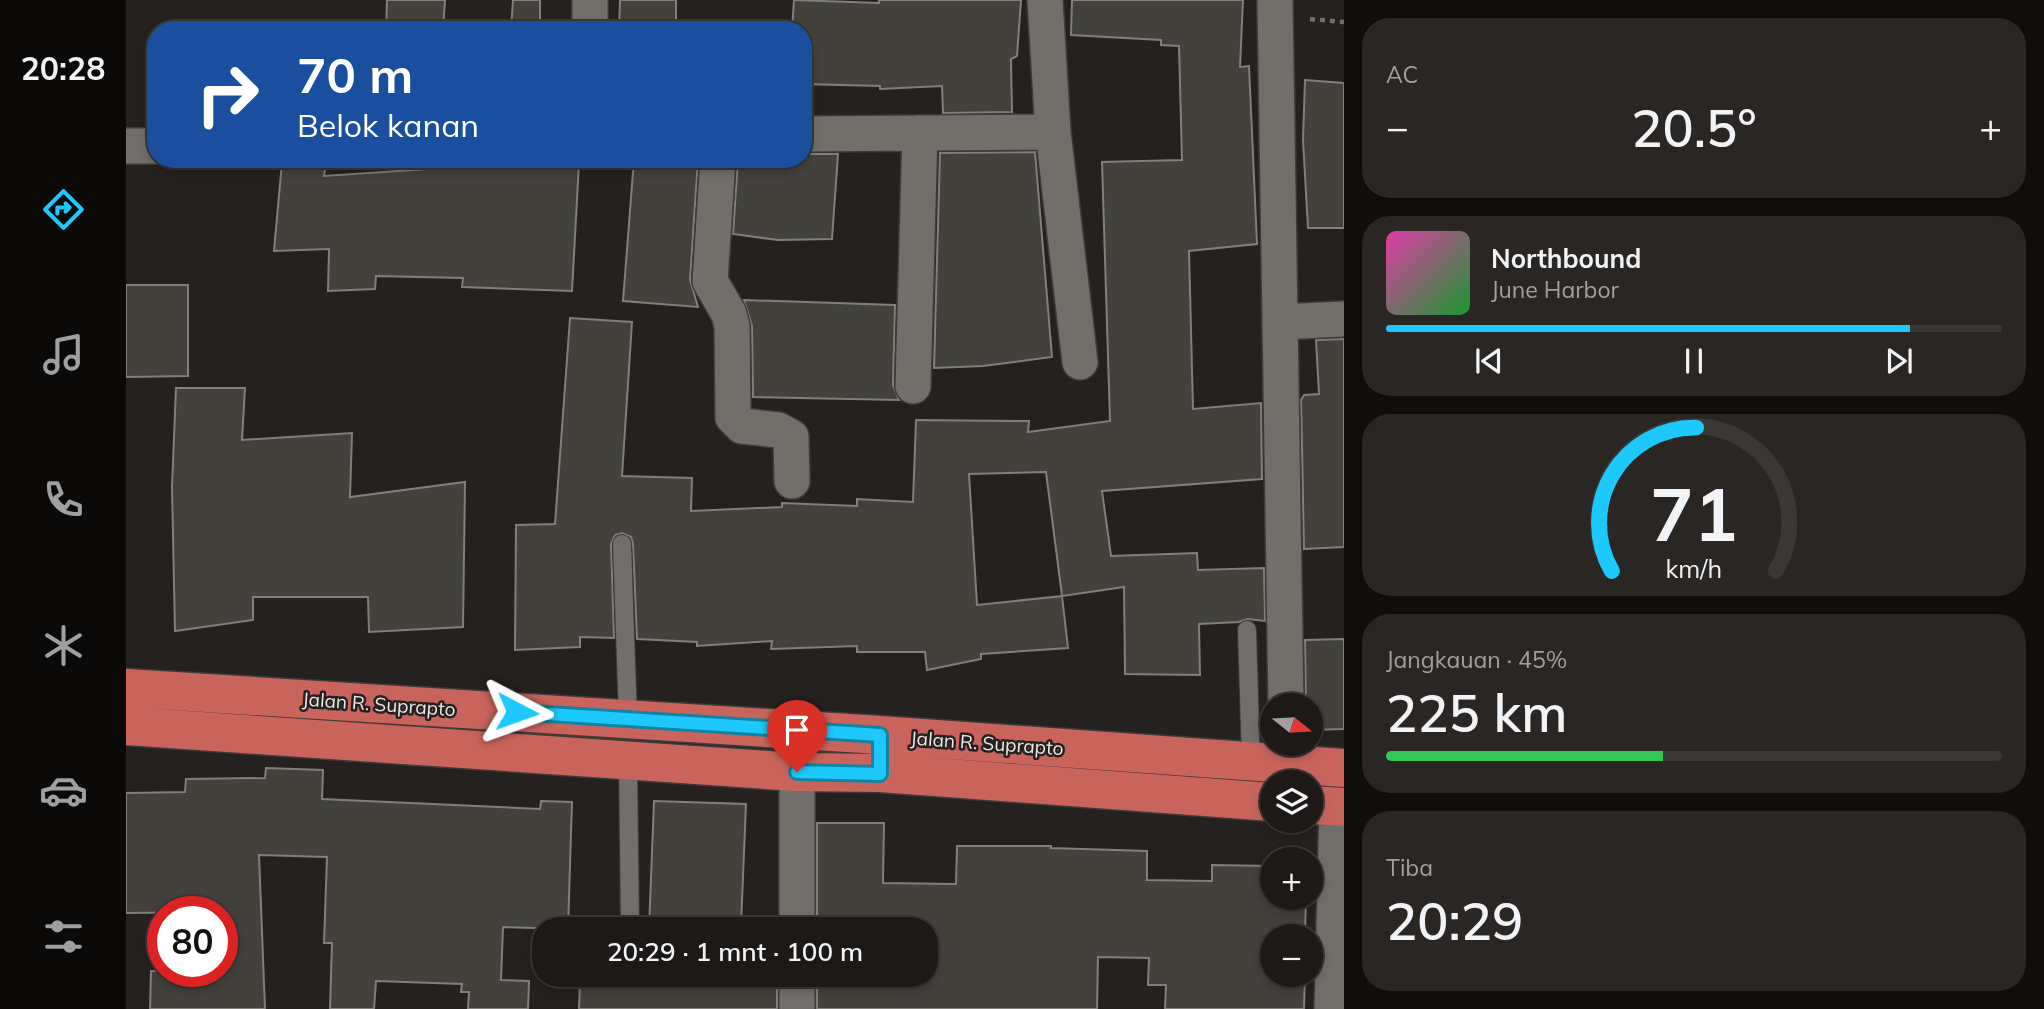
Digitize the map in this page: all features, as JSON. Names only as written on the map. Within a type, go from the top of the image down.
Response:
[{"type":"highway","name":"Jalan R. Suprapto","points":[[126,688],[1275,757],[1344,768]]},
{"type":"highway","name":"Jalan R. Suprapto","points":[[126,726],[1260,801]]},
{"type":"highway","points":[[880,735],[880,774]]},
{"type":"street","points":[[590,0],[590,21]]},
{"type":"street","points":[[1045,0],[1054,132],[1080,362]]},
{"type":"street","points":[[1275,0],[1286,693]]},
{"type":"street","points":[[812,134],[1054,132]]},
{"type":"street","points":[[913,386],[920,133]]},
{"type":"street","points":[[126,146],[147,145]]},
{"type":"street","points":[[717,168],[710,281],[732,327],[733,417],[742,426],[778,430],[791,437],[792,481]]},
{"type":"street","points":[[1280,322],[1344,319]]},
{"type":"street","points":[[797,772],[797,917]]},
{"type":"street","points":[[1331,806],[1332,1009]]},
{"type":"street","points":[[797,987],[797,1009]]},
{"type":"lane","points":[[622,544],[628,719]]},
{"type":"lane","points":[[1247,630],[1275,757]]},
{"type":"lane","points":[[628,759],[630,917]]},
{"type":"building","points":[[387,0],[445,0],[444,21],[386,21]]},
{"type":"building","points":[[513,0],[540,0],[540,21],[512,21]]},
{"type":"building","points":[[620,0],[676,0],[676,21],[619,21]]},
{"type":"building","points":[[794,0],[879,3],[879,0],[1021,0],[1017,56],[1011,59],[1012,112],[943,113],[942,86],[880,89],[880,86],[812,84],[812,21],[793,21]]},
{"type":"building","points":[[1072,0],[1243,0],[1240,67],[1249,66],[1257,244],[1189,251],[1193,409],[1261,403],[1262,479],[1102,491],[1111,556],[1197,553],[1198,570],[1264,568],[1265,621],[1247,619],[1239,622],[1199,624],[1200,675],[1125,674],[1124,587],[1062,596],[1068,648],[981,654],[981,659],[927,670],[925,652],[857,652],[857,646],[771,649],[772,641],[697,646],[697,642],[637,639],[633,544],[631,537],[622,533],[615,535],[611,544],[614,638],[580,637],[580,647],[515,650],[516,525],[555,524],[570,318],[632,322],[622,476],[692,478],[691,511],[782,507],[782,503],[857,506],[857,499],[913,502],[916,420],[1029,421],[1028,432],[1110,421],[1102,162],[1182,160],[1179,46],[1161,45],[1161,40],[1071,35]],"holes":[[[1046,472],[1062,596],[977,605],[969,474]]]},
{"type":"building","points":[[1305,80],[1344,83],[1344,228],[1308,228],[1303,140]]},
{"type":"building","points":[[1035,152],[1052,357],[983,366],[934,368],[940,153]]},
{"type":"building","points":[[812,154],[838,154],[832,239],[778,240],[733,234],[737,168],[812,168]]},
{"type":"building","points":[[281,168],[325,168],[324,176],[443,168],[579,168],[572,291],[462,287],[463,278],[376,276],[375,289],[328,291],[329,249],[274,251]]},
{"type":"building","points":[[633,168],[697,168],[690,280],[698,307],[623,301]]},
{"type":"building","points":[[126,285],[188,285],[188,376],[126,377]]},
{"type":"building","points":[[744,300],[895,305],[893,385],[899,400],[753,397],[752,326]]},
{"type":"building","points":[[1344,339],[1344,547],[1304,549],[1301,400],[1304,395],[1319,394],[1316,340]]},
{"type":"building","points":[[176,388],[245,388],[242,440],[352,433],[350,497],[465,482],[463,627],[369,632],[368,597],[253,597],[253,620],[175,631],[172,487]]},
{"type":"building","points":[[1344,639],[1344,729],[1323,730],[1323,693],[1306,693],[1305,640]]},
{"type":"building","points":[[266,768],[323,770],[322,799],[540,809],[541,801],[572,802],[568,917],[532,917],[532,928],[503,927],[501,980],[529,981],[528,1009],[468,1009],[469,992],[461,992],[462,984],[376,981],[374,1009],[330,1009],[332,943],[324,943],[327,857],[259,855],[265,1009],[150,1009],[151,987],[238,987],[238,896],[147,896],[147,913],[126,913],[126,793],[185,792],[186,779],[265,778]]},
{"type":"building","points":[[654,801],[746,804],[741,917],[649,917]]},
{"type":"building","points":[[817,823],[884,823],[883,883],[956,884],[957,846],[1051,846],[1147,851],[1147,880],[1212,881],[1212,865],[1260,866],[1260,910],[1306,910],[1305,924],[1260,924],[1260,987],[1305,987],[1304,1009],[1165,1009],[1166,985],[1148,985],[1149,958],[1098,957],[1097,1009],[817,1009],[817,987],[938,987],[938,917],[817,917]]},
{"type":"building","points":[[580,987],[777,987],[777,1009],[579,1009]]},
{"type":"route","points":[[517,712],[880,735],[880,774],[797,772]]}]
